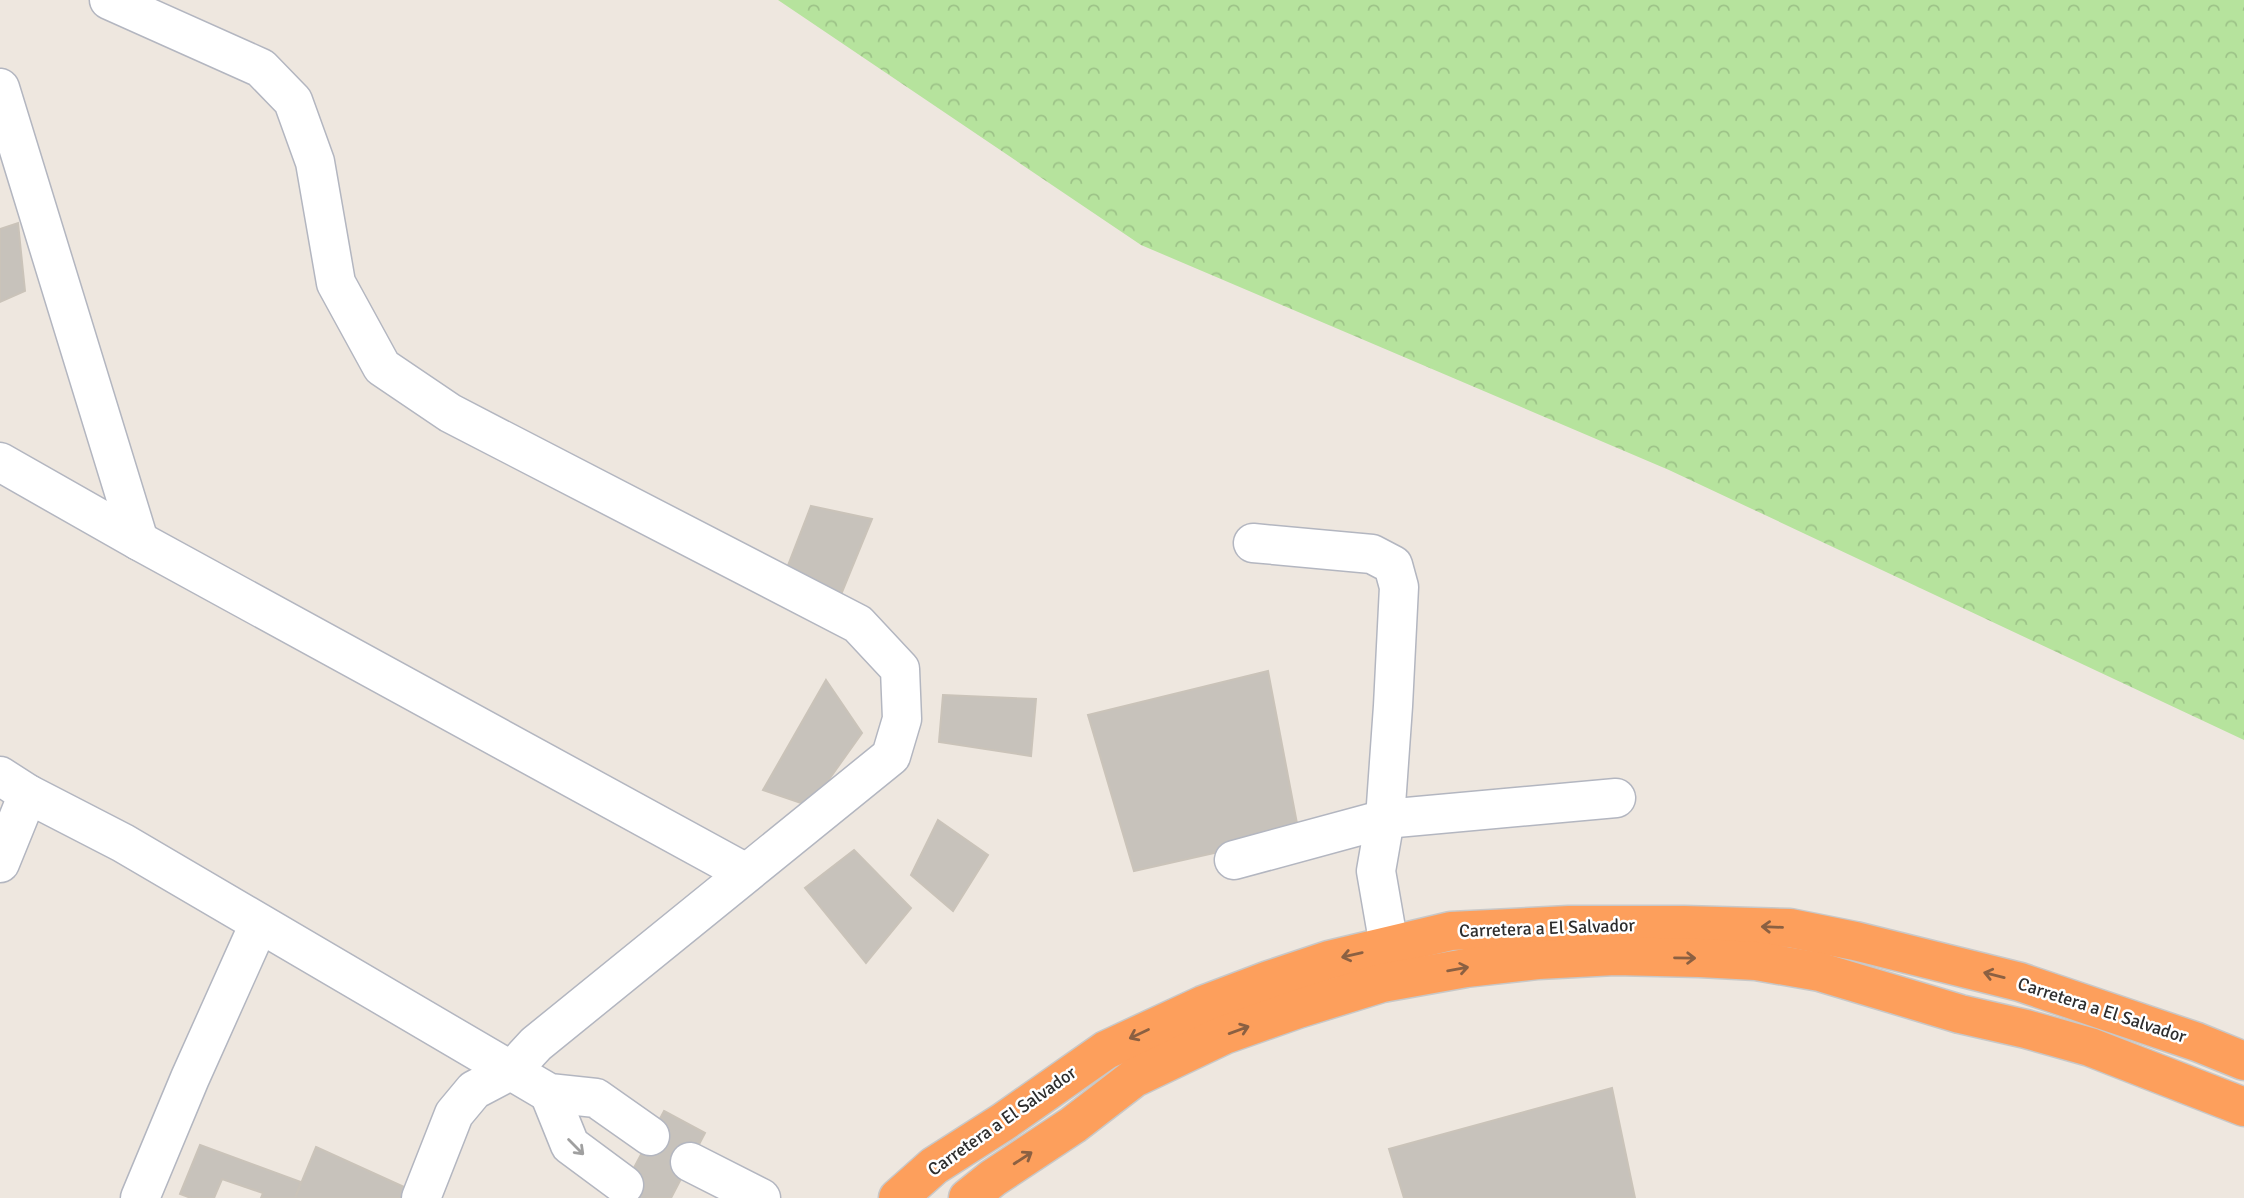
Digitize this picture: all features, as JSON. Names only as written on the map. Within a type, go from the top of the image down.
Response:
[{"type":"highway","name":"Carretera a El Salvador","points":[[898,1198],[934,1166],[1003,1122],[1106,1050],[1203,1004],[1258,984],[1329,960],[1451,931],[1513,927],[1684,925],[1790,928],[1855,941],[2020,982],[2244,1060]]},
{"type":"highway","name":"Carretera a El Salvador","points":[[968,1198],[1135,1078],[1224,1035],[1382,983],[1466,968],[1538,960],[1615,956],[1700,958],[1756,961],[1820,972],[1960,1014],[2090,1046],[2244,1107]]},
{"type":"street","points":[[109,0],[261,68],[293,101],[315,162],[336,283],[382,367],[450,413],[858,624],[900,669],[902,719],[891,756],[536,1044],[512,1070],[474,1090],[454,1114],[421,1198]]},
{"type":"street","points":[[0,88],[139,541]]},
{"type":"street","points":[[0,462],[139,541],[746,873]]},
{"type":"street","points":[[1253,543],[1371,554],[1393,565],[1399,587],[1393,706],[1385,819],[1376,871],[1389,946]]},
{"type":"street","points":[[0,863],[14,785],[123,843],[549,1093],[596,1098],[650,1136]]},
{"type":"street","points":[[1234,860],[1385,819],[1616,798]]},
{"type":"street","points":[[140,1198],[259,924]]},
{"type":"street","points":[[549,1093],[570,1145],[624,1185]]},
{"type":"street","points":[[690,1162],[761,1198]]},
{"type":"green space","points":[[778,0],[2244,0],[2244,740],[1669,470],[1141,245]]},
{"type":"building","points":[[18,223],[25,291],[0,302],[0,229]]},
{"type":"building","points":[[811,506],[872,519],[840,597],[787,568]]},
{"type":"building","points":[[1268,671],[1299,834],[1134,871],[1088,715]]},
{"type":"building","points":[[826,680],[862,733],[810,806],[763,790]]},
{"type":"building","points":[[943,695],[1036,699],[1031,756],[939,742]]},
{"type":"building","points":[[938,820],[988,855],[953,911],[911,875]]},
{"type":"building","points":[[854,850],[911,908],[866,963],[805,888]]},
{"type":"building","points":[[1612,1088],[1635,1198],[1404,1198],[1389,1149]]},
{"type":"building","points":[[664,1111],[705,1133],[671,1198],[618,1198]]},
{"type":"building","points":[[200,1145],[301,1182],[295,1198],[261,1198],[263,1193],[222,1179],[214,1198],[191,1198],[180,1194]]},
{"type":"building","points":[[316,1147],[413,1191],[410,1198],[295,1198]]},
{"type":"tunnel","points":[[650,1136],[690,1162]]},
{"type":"tunnel","points":[[624,1185],[646,1198]]}]
